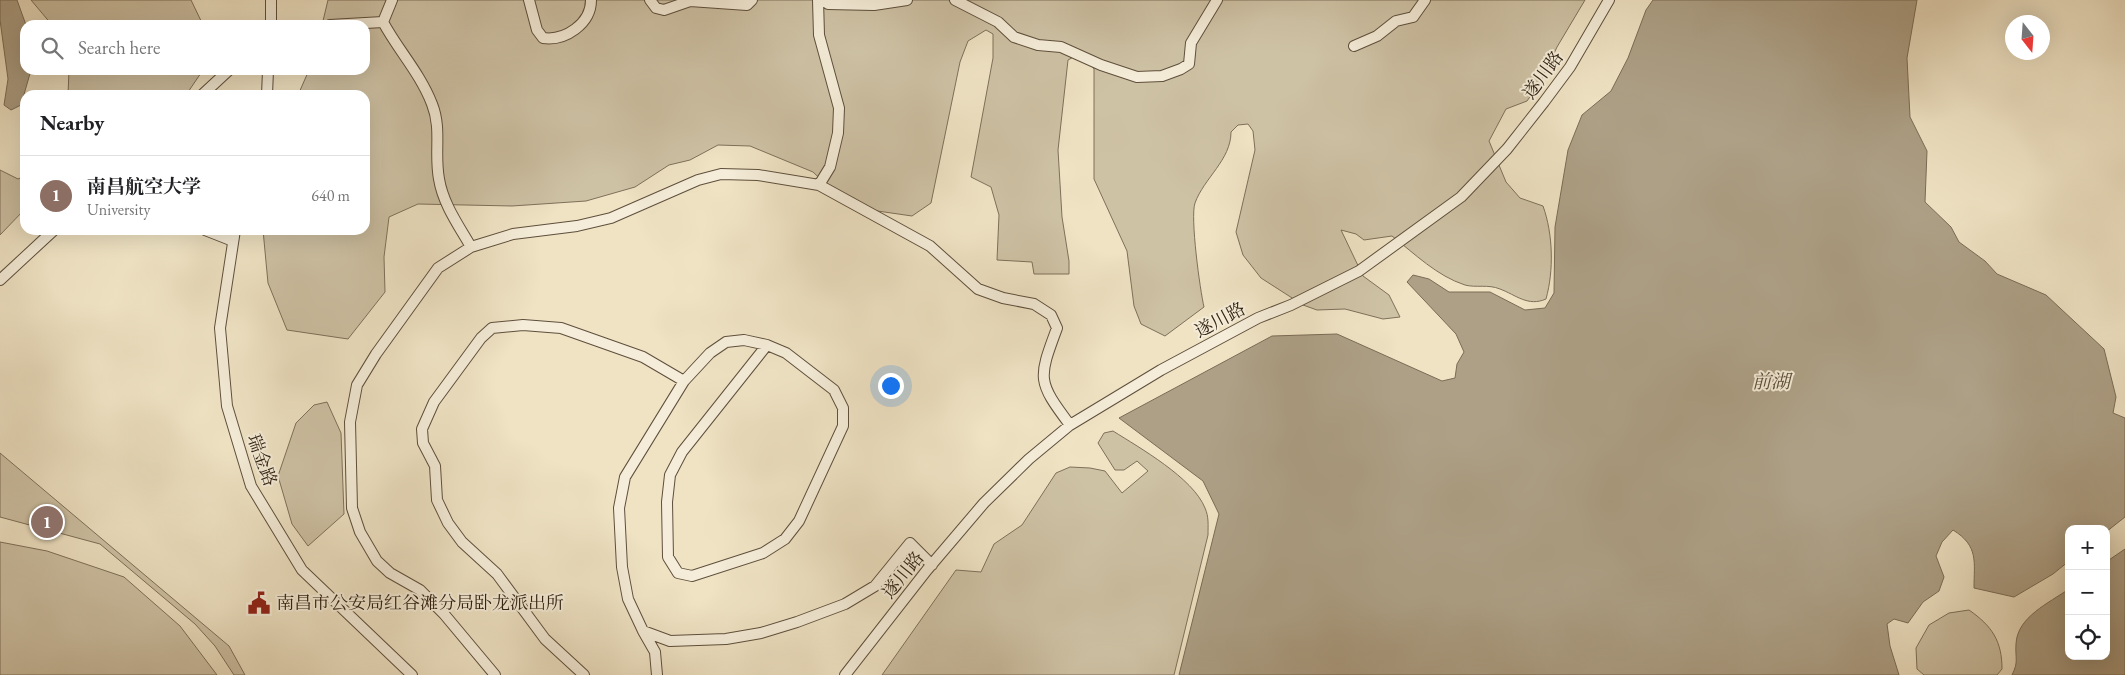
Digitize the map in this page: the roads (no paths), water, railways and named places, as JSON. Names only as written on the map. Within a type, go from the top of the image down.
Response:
[{"type":"street","points":[[271,0],[272,20]]},
{"type":"street","points":[[392,0],[383,22],[394,43],[413,66],[432,104],[439,134],[438,176],[442,195],[471,247]]},
{"type":"street","points":[[529,0],[537,30],[543,38],[554,40],[569,34],[583,22],[591,8],[591,0]]},
{"type":"street","points":[[650,0],[656,8],[664,10],[690,1],[748,5],[752,0]]},
{"type":"street","points":[[818,0],[819,35],[839,108],[838,133],[830,167],[819,185]]},
{"type":"street","points":[[824,0],[828,4],[874,5],[907,0]]},
{"type":"street","points":[[955,0],[998,22],[1014,37],[1038,45],[1061,47],[1101,65],[1137,77],[1162,76],[1189,64],[1191,43],[1217,0]]},
{"type":"street","points":[[1354,46],[1377,36],[1396,21],[1413,17],[1426,0]]},
{"type":"street","name":"遂川路","points":[[845,675],[984,503],[1029,458],[1070,425],[1161,370],[1245,325],[1359,271],[1461,197],[1507,149],[1544,102],[1570,67],[1609,0]]},
{"type":"street","points":[[370,23],[383,22]]},
{"type":"street","points":[[207,90],[224,75]]},
{"type":"street","points":[[267,90],[268,75]]},
{"type":"street","points":[[494,675],[444,614],[420,590],[390,573],[377,561],[360,532],[352,508],[350,422],[357,385],[376,354],[438,268],[471,247],[513,234],[576,226],[611,218],[698,180],[721,174],[758,175],[819,185],[930,246],[978,288],[1003,298],[1034,304],[1051,315],[1057,328],[1043,367],[1044,385],[1070,425]]},
{"type":"street","points":[[0,280],[49,235]]},
{"type":"street","name":"瑞金路","points":[[234,235],[220,328],[227,406],[251,486],[302,570],[412,675]]},
{"type":"street","points":[[584,675],[545,639],[497,574],[462,542],[448,523],[437,500],[435,466],[423,443],[422,429],[434,402],[481,338],[492,328],[523,325],[561,328],[643,357],[684,381]]},
{"type":"street","points":[[657,675],[655,652],[628,599],[622,567],[619,508],[625,477],[684,381],[710,353],[726,342],[744,340],[767,345],[786,353],[834,390],[843,408],[843,426],[799,521],[785,540],[763,554],[692,576],[678,572],[668,557],[667,502],[670,475],[682,452],[767,345]]},
{"type":"street","points":[[643,631],[670,641],[726,639],[761,633],[845,604],[875,586],[910,543],[932,565]]},
{"type":"water","points":[[0,0],[17,0],[24,20],[20,20],[20,75],[30,75],[25,90],[20,90],[20,106],[11,110],[4,105],[8,79],[0,20]]},
{"type":"water","name":"前湖","points":[[1653,0],[1917,0],[1907,58],[1910,117],[1927,151],[1925,202],[1951,227],[1959,242],[1985,261],[1997,274],[2046,295],[2104,349],[2116,397],[2113,413],[2125,418],[2125,517],[2110,529],[2110,525],[2065,525],[2065,564],[2053,574],[2014,597],[1974,588],[1974,562],[1971,549],[1967,542],[1953,530],[1942,542],[1936,556],[1944,577],[1939,591],[1923,602],[1908,623],[1894,619],[1887,624],[1890,646],[1899,675],[1179,675],[1219,514],[1203,481],[1119,418],[1272,336],[1337,334],[1442,381],[1455,378],[1457,364],[1464,352],[1456,334],[1407,282],[1413,275],[1429,279],[1449,292],[1490,292],[1525,310],[1545,308],[1554,293],[1555,227],[1568,150],[1582,115],[1611,91],[1628,58],[1646,10]]},
{"type":"water","points":[[2125,549],[2125,675],[2012,675],[2016,663],[2018,634],[2022,626],[2035,612],[2065,592],[2065,660],[2110,660],[2110,559]]},
{"type":"place","name":"南昌航空大学","points":[[47,522]]},
{"type":"place","name":"南昌市公安局红谷滩分局卧龙派出所","points":[[259,603]]}]
